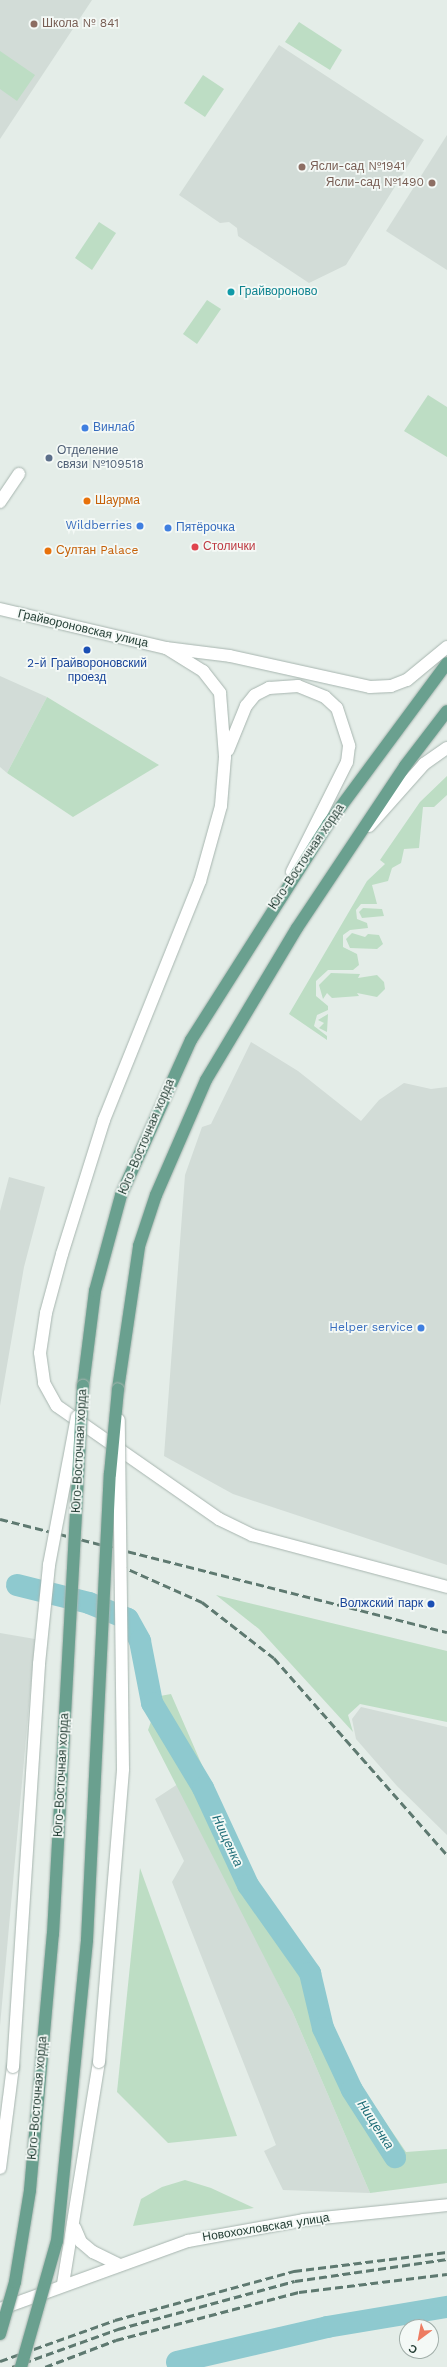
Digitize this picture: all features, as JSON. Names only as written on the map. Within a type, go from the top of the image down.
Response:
[{"type":"main road","name":"Юго-Восточная хорда","points":[[0,2334],[15,2282],[30,2190],[50,1965],[83,1386],[95,1291],[121,1195],[138,1154],[191,1040],[274,905],[380,749],[447,663]]},
{"type":"main road","points":[[20,2367],[57,2241],[87,1940],[110,1474],[118,1389],[139,1246],[176,1143],[246,1008],[348,851],[447,711]]},
{"type":"street","points":[[0,502],[19,474]]},
{"type":"street","name":"Грайвороновская улица","points":[[0,610],[166,648]]},
{"type":"street","points":[[166,648],[230,656],[370,687],[391,686],[407,680],[447,647]]},
{"type":"street","points":[[166,648],[203,671],[220,693],[226,757],[221,806],[200,881],[104,1120],[62,1254],[46,1314],[40,1353],[44,1383],[57,1406],[219,1519],[252,1535],[447,1587]]},
{"type":"street","points":[[226,757],[246,706],[256,695],[269,688],[298,686],[312,690],[336,708],[345,726],[349,746],[338,784],[274,905]]},
{"type":"street","points":[[348,851],[424,764],[447,748]]},
{"type":"street","points":[[0,2168],[13,2067],[39,1664],[49,1565],[83,1386]]},
{"type":"street","points":[[63,2284],[75,2228],[99,2062],[124,1769],[118,1389]]},
{"type":"street","name":"Новохохловская улица","points":[[0,2309],[63,2284],[188,2242],[239,2230],[447,2205]]},
{"type":"street","points":[[75,2228],[81,2242],[93,2252],[120,2265]]},
{"type":"shaded area","points":[[0,0],[92,0],[0,139]]},
{"type":"shaded area","name":"Ясли-сад №1941","points":[[279,45],[424,140],[346,265],[309,283],[238,236],[237,228],[229,222],[220,223],[179,195]]},
{"type":"shaded area","name":"Ясли-сад №1490","points":[[447,135],[447,270],[386,231]]},
{"type":"shaded area","points":[[0,676],[47,697],[7,773],[0,767]]},
{"type":"shaded area","points":[[251,1042],[298,1071],[361,1121],[379,1100],[404,1083],[431,1089],[447,1087],[447,1565],[233,1494],[164,1456],[185,1175],[202,1127],[211,1124]]},
{"type":"shaded area","points":[[9,1177],[45,1187],[24,1267],[0,1406],[0,1211]]},
{"type":"shaded area","points":[[0,1633],[35,1639],[0,2026]]},
{"type":"shaded area","points":[[361,1707],[447,1727],[447,1835],[397,1786],[356,1739],[352,1719]]},
{"type":"shaded area","points":[[178,1784],[293,2013],[370,2193],[283,2190],[264,2151],[276,2145],[172,1882],[184,1861],[155,1799]]},
{"type":"green space","points":[[299,22],[342,50],[330,70],[285,42]]},
{"type":"green space","points":[[0,51],[35,75],[17,101],[0,89]]},
{"type":"green space","points":[[203,75],[224,89],[205,117],[184,103]]},
{"type":"green space","points":[[99,222],[116,233],[92,270],[75,258]]},
{"type":"green space","points":[[207,300],[221,309],[197,344],[183,334]]},
{"type":"green space","points":[[428,395],[447,407],[447,457],[404,431]]},
{"type":"green space","points":[[47,697],[159,765],[73,817],[7,773]]},
{"type":"green space","points":[[447,776],[447,795],[434,807],[423,807],[419,848],[404,849],[401,863],[392,868],[388,881],[372,885],[377,904],[361,904],[356,910],[357,919],[367,923],[368,928],[350,930],[343,935],[343,947],[357,954],[359,965],[353,970],[328,970],[316,981],[316,996],[328,1006],[328,1010],[317,1015],[314,1026],[327,1036],[327,1040],[289,1014],[367,881],[385,864],[380,860],[420,802]]},
{"type":"green space","points":[[363,908],[382,909],[384,916],[362,918],[359,912]]},
{"type":"green space","points":[[352,933],[365,937],[368,934],[379,935],[383,944],[377,949],[350,948],[346,939]]},
{"type":"green space","points":[[331,973],[360,974],[358,978],[377,975],[384,982],[385,989],[377,997],[357,993],[359,996],[332,998],[327,993],[323,999],[319,985]]},
{"type":"green space","points":[[328,1014],[327,1032],[319,1028],[324,1023],[318,1020]]},
{"type":"green space","points":[[216,1595],[447,1651],[447,1722],[360,1704],[348,1715],[353,1732],[259,1629]]},
{"type":"green space","points":[[171,1694],[239,1850],[362,2088],[406,2152],[447,2149],[447,2183],[370,2193],[293,2013],[148,1730],[160,1696]]},
{"type":"green space","points":[[140,1868],[237,2136],[168,2143],[117,2092]]},
{"type":"green space","points":[[185,2180],[211,2188],[254,2208],[133,2226],[141,2199],[162,2187]]},
{"type":"waterway","name":"Нищенка","points":[[17,1585],[89,1603],[128,1619],[140,1641],[152,1703],[203,1788],[248,1885],[310,1973],[323,2028],[352,2090],[395,2157]]},
{"type":"waterway","name":"Нищенка","points":[[177,2362],[327,2327],[447,2307]]},
{"type":"railway","points":[[0,1519],[447,1632]]},
{"type":"railway","points":[[119,1565],[202,1602],[274,1658],[447,1855]]},
{"type":"railway","points":[[0,2361],[115,2320],[294,2271],[447,2252]]},
{"type":"railway","points":[[12,2367],[118,2329],[295,2281],[447,2259]]},
{"type":"railway","points":[[45,2367],[116,2340],[299,2292],[447,2274]]},
{"type":"place","name":"Школа № 841","points":[[34,24]]},
{"type":"place","name":"Ясли-сад №1941","points":[[302,167]]},
{"type":"place","name":"Ясли-сад №1490","points":[[432,183]]},
{"type":"place","name":"Грайвороново","points":[[231,292]]},
{"type":"place","name":"Винлаб","points":[[85,428]]},
{"type":"place","name":"Отделение связи №109518","points":[[49,458]]},
{"type":"place","name":"Шаурма","points":[[87,501]]},
{"type":"place","name":"Wildberries","points":[[140,526]]},
{"type":"place","name":"Пятёрочка","points":[[168,528]]},
{"type":"place","name":"Столички","points":[[195,547]]},
{"type":"place","name":"Султан Palace","points":[[48,551]]},
{"type":"place","name":"2-й Грайвороновский проезд","points":[[87,650]]},
{"type":"place","name":"Helper service","points":[[421,1328]]},
{"type":"place","name":"Волжский парк","points":[[431,1604]]}]
